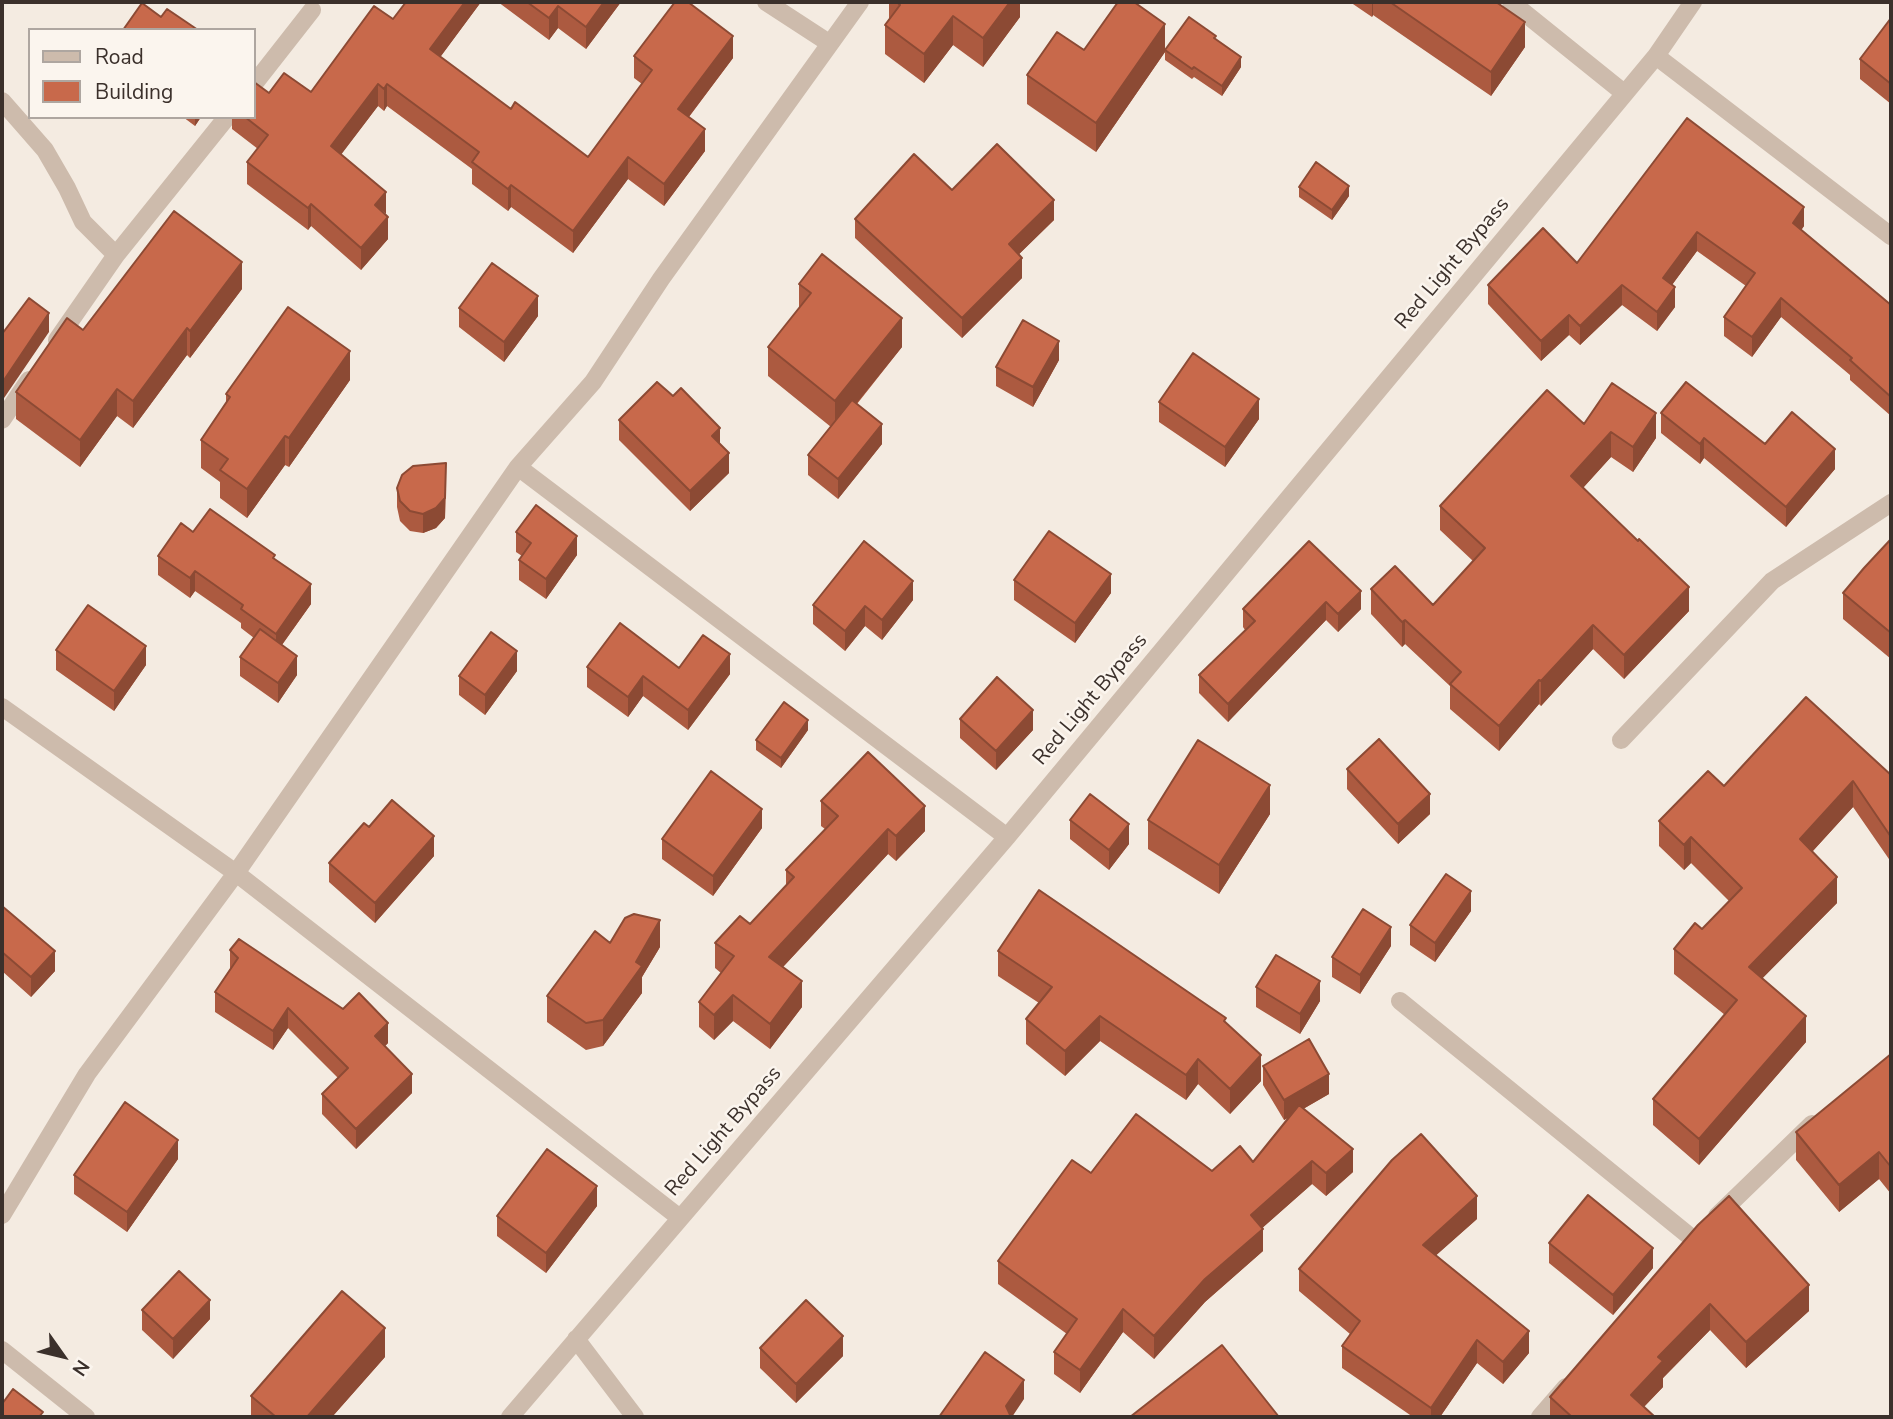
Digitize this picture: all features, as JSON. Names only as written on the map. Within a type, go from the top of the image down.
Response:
[{"type":"street","points":[[766,2],[829,43]]},
{"type":"street","points":[[2,1215],[87,1074],[236,873],[518,467],[593,382],[661,279],[859,2]]},
{"type":"street","points":[[1511,2],[1624,93]]},
{"type":"street","name":"Red Light Bypass","points":[[510,1417],[1007,837],[1656,56],[1693,2]]},
{"type":"street","points":[[256,81],[312,10]]},
{"type":"street","points":[[1656,56],[1891,236]]},
{"type":"street","points":[[2,101],[45,150],[83,222],[116,255]]},
{"type":"street","points":[[2,420],[116,255],[225,119]]},
{"type":"street","points":[[518,467],[1007,837]]},
{"type":"street","points":[[1621,740],[1772,581],[1891,503]]},
{"type":"street","points":[[2,707],[236,873],[680,1218]]},
{"type":"street","points":[[1400,1001],[1689,1244],[1825,1111]]},
{"type":"street","points":[[576,1339],[635,1417]]},
{"type":"street","points":[[2,1350],[86,1417]]},
{"type":"street","points":[[1540,1417],[1576,1375]]},
{"type":"building","points":[[406,2],[465,2],[430,49],[511,109],[515,102],[588,157],[652,70],[634,56],[675,2],[688,2],[733,36],[678,109],[705,129],[664,184],[628,157],[573,231],[511,185],[508,189],[472,162],[479,152],[387,84],[384,89],[378,84],[331,146],[386,192],[375,205],[388,217],[361,248],[311,204],[308,208],[247,162],[268,135],[248,119],[256,119],[256,83],[269,93],[284,73],[311,92],[374,6],[393,19]]},
{"type":"building","points":[[527,2],[604,2],[586,27],[558,6],[549,18]]},
{"type":"building","points":[[897,2],[1010,2],[983,38],[953,16],[924,54],[885,25],[900,5]]},
{"type":"building","points":[[1118,2],[1134,2],[1165,24],[1096,123],[1027,75],[1057,32],[1084,50]]},
{"type":"building","points":[[1390,2],[1496,2],[1525,22],[1491,72]]},
{"type":"building","points":[[142,3],[161,17],[167,9],[195,28],[124,28]]},
{"type":"building","points":[[1189,17],[1241,57],[1222,86],[1165,50]]},
{"type":"building","points":[[1891,18],[1891,84],[1860,59]]},
{"type":"building","points":[[1687,118],[1804,207],[1793,223],[1891,305],[1891,397],[1850,360],[1852,358],[1781,298],[1752,337],[1724,317],[1755,273],[1697,232],[1663,278],[1675,287],[1657,312],[1622,285],[1580,326],[1569,315],[1541,341],[1488,285],[1543,228],[1577,263]]},
{"type":"building","points":[[997,144],[1054,200],[1009,244],[1022,258],[962,318],[855,219],[914,154],[952,190]]},
{"type":"building","points":[[1316,162],[1349,186],[1332,210],[1299,187]]},
{"type":"building","points":[[174,211],[242,262],[190,331],[187,328],[133,401],[117,389],[80,440],[16,392],[67,318],[83,330]]},
{"type":"building","points":[[822,254],[902,318],[835,401],[768,347],[811,293],[799,284]]},
{"type":"building","points":[[492,263],[538,296],[504,342],[459,308]]},
{"type":"building","points":[[29,298],[49,313],[2,383],[2,334]]},
{"type":"building","points":[[288,307],[350,351],[289,438],[285,436],[247,489],[220,470],[228,459],[201,440],[230,397],[226,394]]},
{"type":"building","points":[[1023,320],[1059,341],[1033,387],[996,367]]},
{"type":"building","points":[[1193,353],[1259,399],[1225,447],[1159,402]]},
{"type":"building","points":[[657,382],[673,396],[681,388],[720,428],[712,436],[729,453],[690,491],[619,420]]},
{"type":"building","points":[[1686,382],[1765,444],[1792,412],[1835,449],[1786,507],[1704,438],[1700,444],[1661,413]]},
{"type":"building","points":[[1612,383],[1656,413],[1633,447],[1611,432],[1571,476],[1689,587],[1624,655],[1593,625],[1499,726],[1450,684],[1461,672],[1405,620],[1402,622],[1371,589],[1395,566],[1433,605],[1485,548],[1440,506],[1547,390],[1584,424]]},
{"type":"building","points":[[852,400],[882,424],[838,479],[808,455]]},
{"type":"building","points":[[446,463],[445,498],[436,508],[423,514],[410,511],[400,501],[397,488],[402,475],[413,466]]},
{"type":"building","points":[[536,505],[577,536],[546,579],[519,560],[531,543],[516,532]]},
{"type":"building","points":[[210,509],[311,584],[276,634],[241,609],[243,605],[195,571],[190,578],[158,556],[181,523],[193,532]]},
{"type":"building","points":[[1049,531],[1111,574],[1075,623],[1014,580]]},
{"type":"building","points":[[1891,539],[1891,633],[1843,593]]},
{"type":"building","points":[[864,541],[913,581],[882,620],[865,606],[845,631],[813,605]]},
{"type":"building","points":[[1309,541],[1361,591],[1338,614],[1326,602],[1228,704],[1199,675],[1255,621],[1243,609]]},
{"type":"building","points":[[88,605],[146,646],[114,691],[56,650]]},
{"type":"building","points":[[620,623],[679,668],[703,635],[730,654],[688,710],[643,676],[628,697],[587,667]]},
{"type":"building","points":[[260,629],[297,656],[278,683],[240,657]]},
{"type":"building","points":[[491,632],[517,651],[485,695],[459,676]]},
{"type":"building","points":[[997,677],[1033,710],[996,751],[960,719]]},
{"type":"building","points":[[1806,697],[1891,775],[1891,837],[1853,781],[1800,839],[1837,877],[1749,967],[1806,1016],[1699,1139],[1653,1099],[1737,1000],[1674,949],[1695,923],[1702,929],[1742,888],[1691,837],[1684,845],[1659,821],[1708,771],[1724,786]]},
{"type":"building","points":[[784,702],[808,720],[781,758],[756,740]]},
{"type":"building","points":[[1379,739],[1430,794],[1398,824],[1347,769]]},
{"type":"building","points":[[1198,740],[1270,785],[1219,865],[1148,820]]},
{"type":"building","points":[[868,752],[925,806],[896,836],[888,829],[769,957],[802,981],[770,1024],[733,995],[714,1015],[699,1002],[734,956],[715,943],[740,916],[750,924],[794,877],[786,870],[838,816],[821,801]]},
{"type":"building","points":[[711,771],[762,809],[713,876],[662,839]]},
{"type":"building","points":[[1090,794],[1129,824],[1109,850],[1070,820]]},
{"type":"building","points":[[392,800],[434,836],[375,903],[329,863],[364,823],[369,827]]},
{"type":"building","points":[[1446,874],[1471,891],[1435,943],[1410,925]]},
{"type":"building","points":[[1039,890],[1226,1018],[1224,1021],[1261,1055],[1230,1089],[1198,1059],[1186,1075],[1100,1016],[1065,1051],[1026,1019],[1052,987],[998,951]]},
{"type":"building","points":[[2,906],[55,951],[31,977],[2,952]]},
{"type":"building","points":[[1363,909],[1391,927],[1360,975],[1332,957]]},
{"type":"building","points":[[634,914],[660,920],[636,962],[642,966],[603,1020],[586,1023],[547,996],[595,931],[610,943],[625,918]]},
{"type":"building","points":[[239,939],[343,1009],[359,993],[388,1023],[375,1036],[412,1074],[356,1129],[322,1094],[348,1068],[288,1008],[273,1031],[215,992],[238,958],[230,950]]},
{"type":"building","points":[[1276,955],[1320,981],[1300,1014],[1256,987]]},
{"type":"building","points":[[1309,1039],[1329,1074],[1284,1100],[1263,1066]]},
{"type":"building","points":[[1891,1054],[1891,1167],[1879,1152],[1839,1185],[1796,1132]]},
{"type":"building","points":[[125,1102],[178,1140],[127,1212],[74,1175]]},
{"type":"building","points":[[1299,1105],[1353,1149],[1326,1173],[1312,1161],[1251,1215],[1263,1229],[1205,1279],[1154,1336],[1123,1309],[1080,1370],[1054,1352],[1077,1319],[998,1261],[1072,1160],[1091,1173],[1136,1114],[1212,1171],[1240,1146],[1253,1162]]},
{"type":"building","points":[[1421,1134],[1477,1196],[1423,1245],[1529,1331],[1503,1362],[1477,1340],[1431,1408],[1342,1346],[1360,1321],[1299,1269],[1392,1160]]},
{"type":"building","points":[[547,1149],[597,1186],[546,1253],[497,1216]]},
{"type":"building","points":[[1588,1195],[1653,1248],[1613,1295],[1549,1243]]},
{"type":"building","points":[[1729,1196],[1809,1285],[1746,1342],[1710,1304],[1658,1357],[1663,1361],[1631,1395],[1655,1417],[1572,1417],[1550,1397],[1698,1225]]},
{"type":"building","points":[[179,1271],[210,1300],[173,1339],[142,1310]]},
{"type":"building","points":[[342,1291],[385,1328],[307,1417],[276,1417],[251,1396]]},
{"type":"building","points":[[806,1300],[843,1336],[796,1384],[760,1348]]},
{"type":"building","points":[[1222,1345],[1279,1417],[1130,1417]]},
{"type":"building","points":[[985,1352],[1024,1380],[1006,1406],[1011,1417],[939,1417]]},
{"type":"building","points":[[13,1389],[43,1412],[39,1417],[2,1417],[2,1404]]}]
